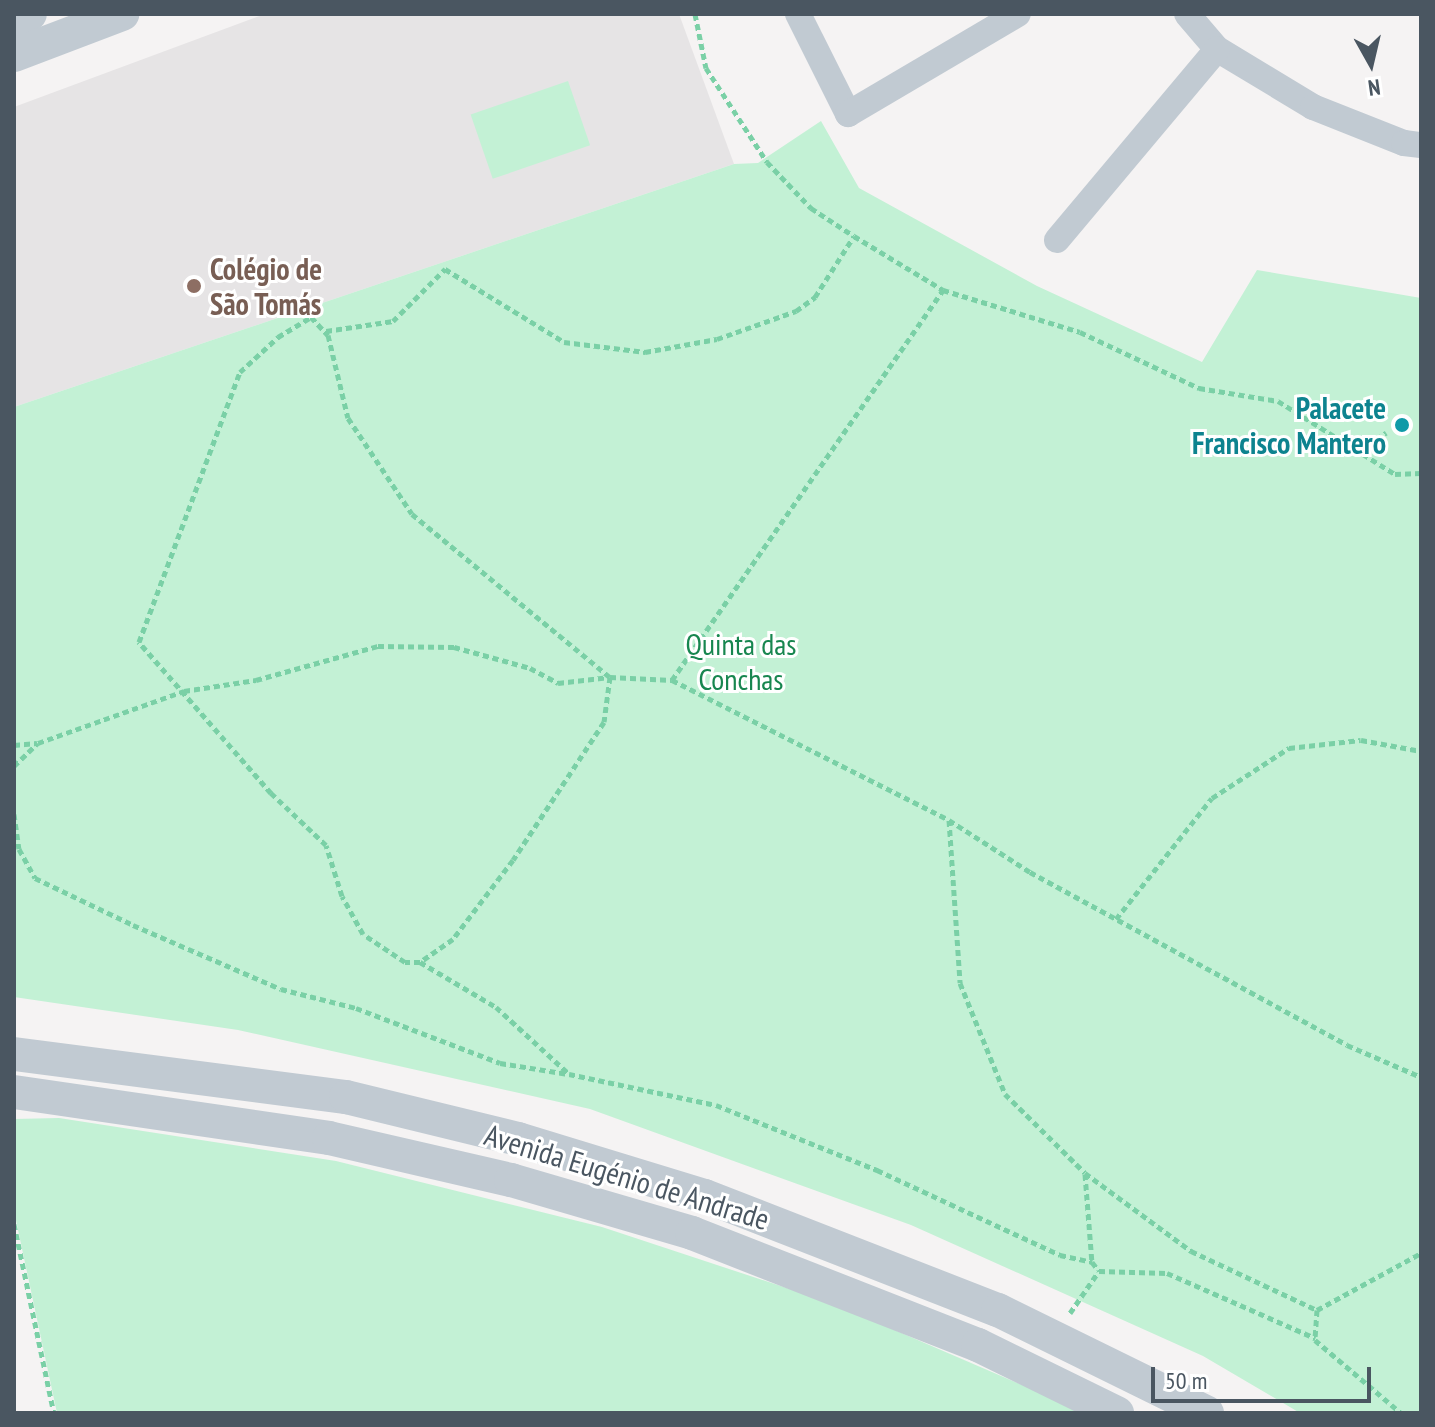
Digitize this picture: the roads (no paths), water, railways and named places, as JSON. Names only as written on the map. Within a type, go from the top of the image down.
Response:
[{"type":"street","points":[[14,20],[30,14]]},
{"type":"street","points":[[14,55],[122,14]]},
{"type":"street","points":[[798,14],[848,114],[1018,14]]},
{"type":"street","points":[[1187,14],[1217,49],[1313,107],[1404,143],[1421,145]]},
{"type":"street","points":[[1057,240],[1217,49]]},
{"type":"street","name":"Avenida Eugénio de Andrade","points":[[14,1054],[346,1097],[518,1139],[705,1196],[998,1310],[1207,1413]]},
{"type":"street","name":"Avenida Eugénio de Andrade","points":[[14,1092],[329,1138],[511,1180],[692,1233],[978,1345],[1117,1413]]},
{"type":"place","name":"Colégio de São Tomás","points":[[194,286]]},
{"type":"place","name":"Palacete Francisco Mantero","points":[[1402,425]]},
{"type":"park label","name":"Quinta das Conchas","points":[[741,661]]}]
